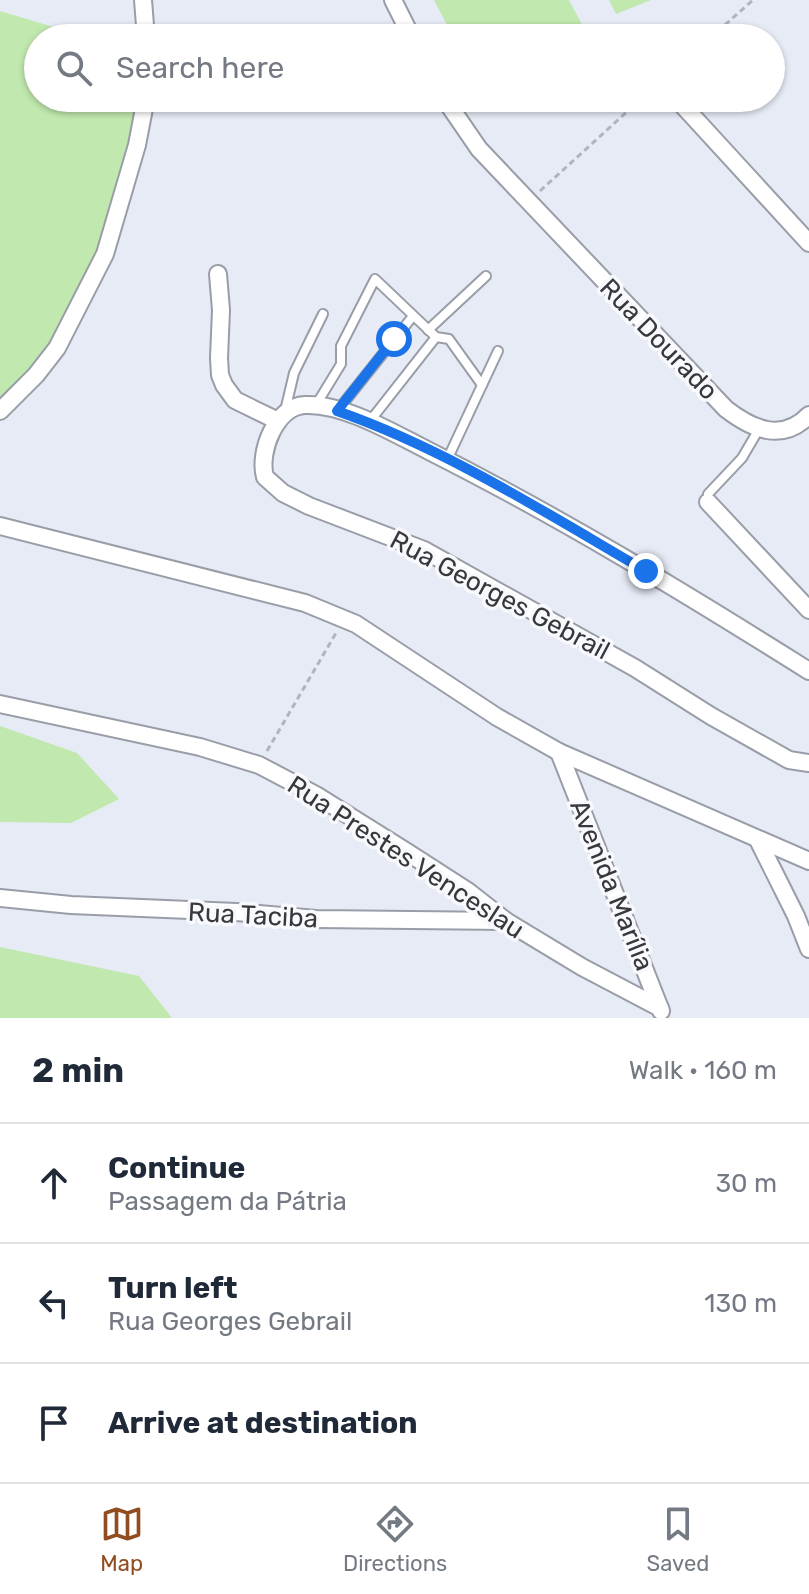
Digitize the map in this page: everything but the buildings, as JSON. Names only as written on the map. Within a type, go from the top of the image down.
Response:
[{"type":"street","points":[[143,0],[145,24]]},
{"type":"street","points":[[393,0],[405,24]]},
{"type":"street","points":[[0,411],[36,375],[57,348],[105,254],[137,145],[143,112]]},
{"type":"street","name":"Rua Dourado","points":[[454,112],[479,149],[726,409],[746,425],[759,429]]},
{"type":"street","points":[[689,112],[809,243]]},
{"type":"street","points":[[218,274],[221,310],[219,358],[224,385],[235,400],[282,416],[295,406],[316,406],[370,422],[507,490],[722,616],[809,671]]},
{"type":"street","points":[[759,429],[788,429],[801,424],[809,415]]},
{"type":"street","name":"Rua Georges Gebrail","points":[[282,416],[265,453],[263,471],[272,485],[283,493],[344,521],[379,531],[424,550],[635,668],[789,760],[809,763]]},
{"type":"street","points":[[708,502],[809,610]]},
{"type":"street","points":[[0,526],[305,603],[356,624],[497,717],[559,752],[809,861]]},
{"type":"street","name":"Rua Prestes Venceslau","points":[[0,704],[200,747],[259,765],[316,795],[469,892],[506,921],[662,1013]]},
{"type":"street","name":"Avenida Marília","points":[[559,752],[662,1013]]},
{"type":"street","points":[[758,840],[809,949]]},
{"type":"street","name":"Rua Taciba","points":[[0,898],[316,919],[506,921]]},
{"type":"lane","points":[[428,330],[486,276]]},
{"type":"lane","points":[[316,406],[341,364],[341,346],[375,279],[436,337],[449,339],[482,385]]},
{"type":"lane","points":[[282,416],[294,373],[323,314]]},
{"type":"lane","points":[[337,411],[413,316]]},
{"type":"lane","points":[[370,422],[436,337]]},
{"type":"lane","points":[[447,460],[498,351]]},
{"type":"lane","points":[[708,502],[708,494],[742,458],[759,429]]},
{"type":"path","points":[[726,24],[753,0]]},
{"type":"path","points":[[528,201],[627,112]]},
{"type":"path","points":[[259,765],[343,619]]},
{"type":"green space","points":[[434,0],[569,0],[582,24],[447,24]]},
{"type":"green space","points":[[609,0],[651,0],[616,14]]},
{"type":"green space","points":[[0,11],[43,24],[24,24],[24,112],[138,112],[126,182],[57,348],[0,397]]},
{"type":"green space","points":[[0,726],[77,753],[119,799],[71,823],[0,822]]},
{"type":"green space","points":[[0,947],[139,976],[172,1018],[0,1018]]},
{"type":"route","points":[[394,339],[337,411],[370,422],[507,490],[646,571]]}]
